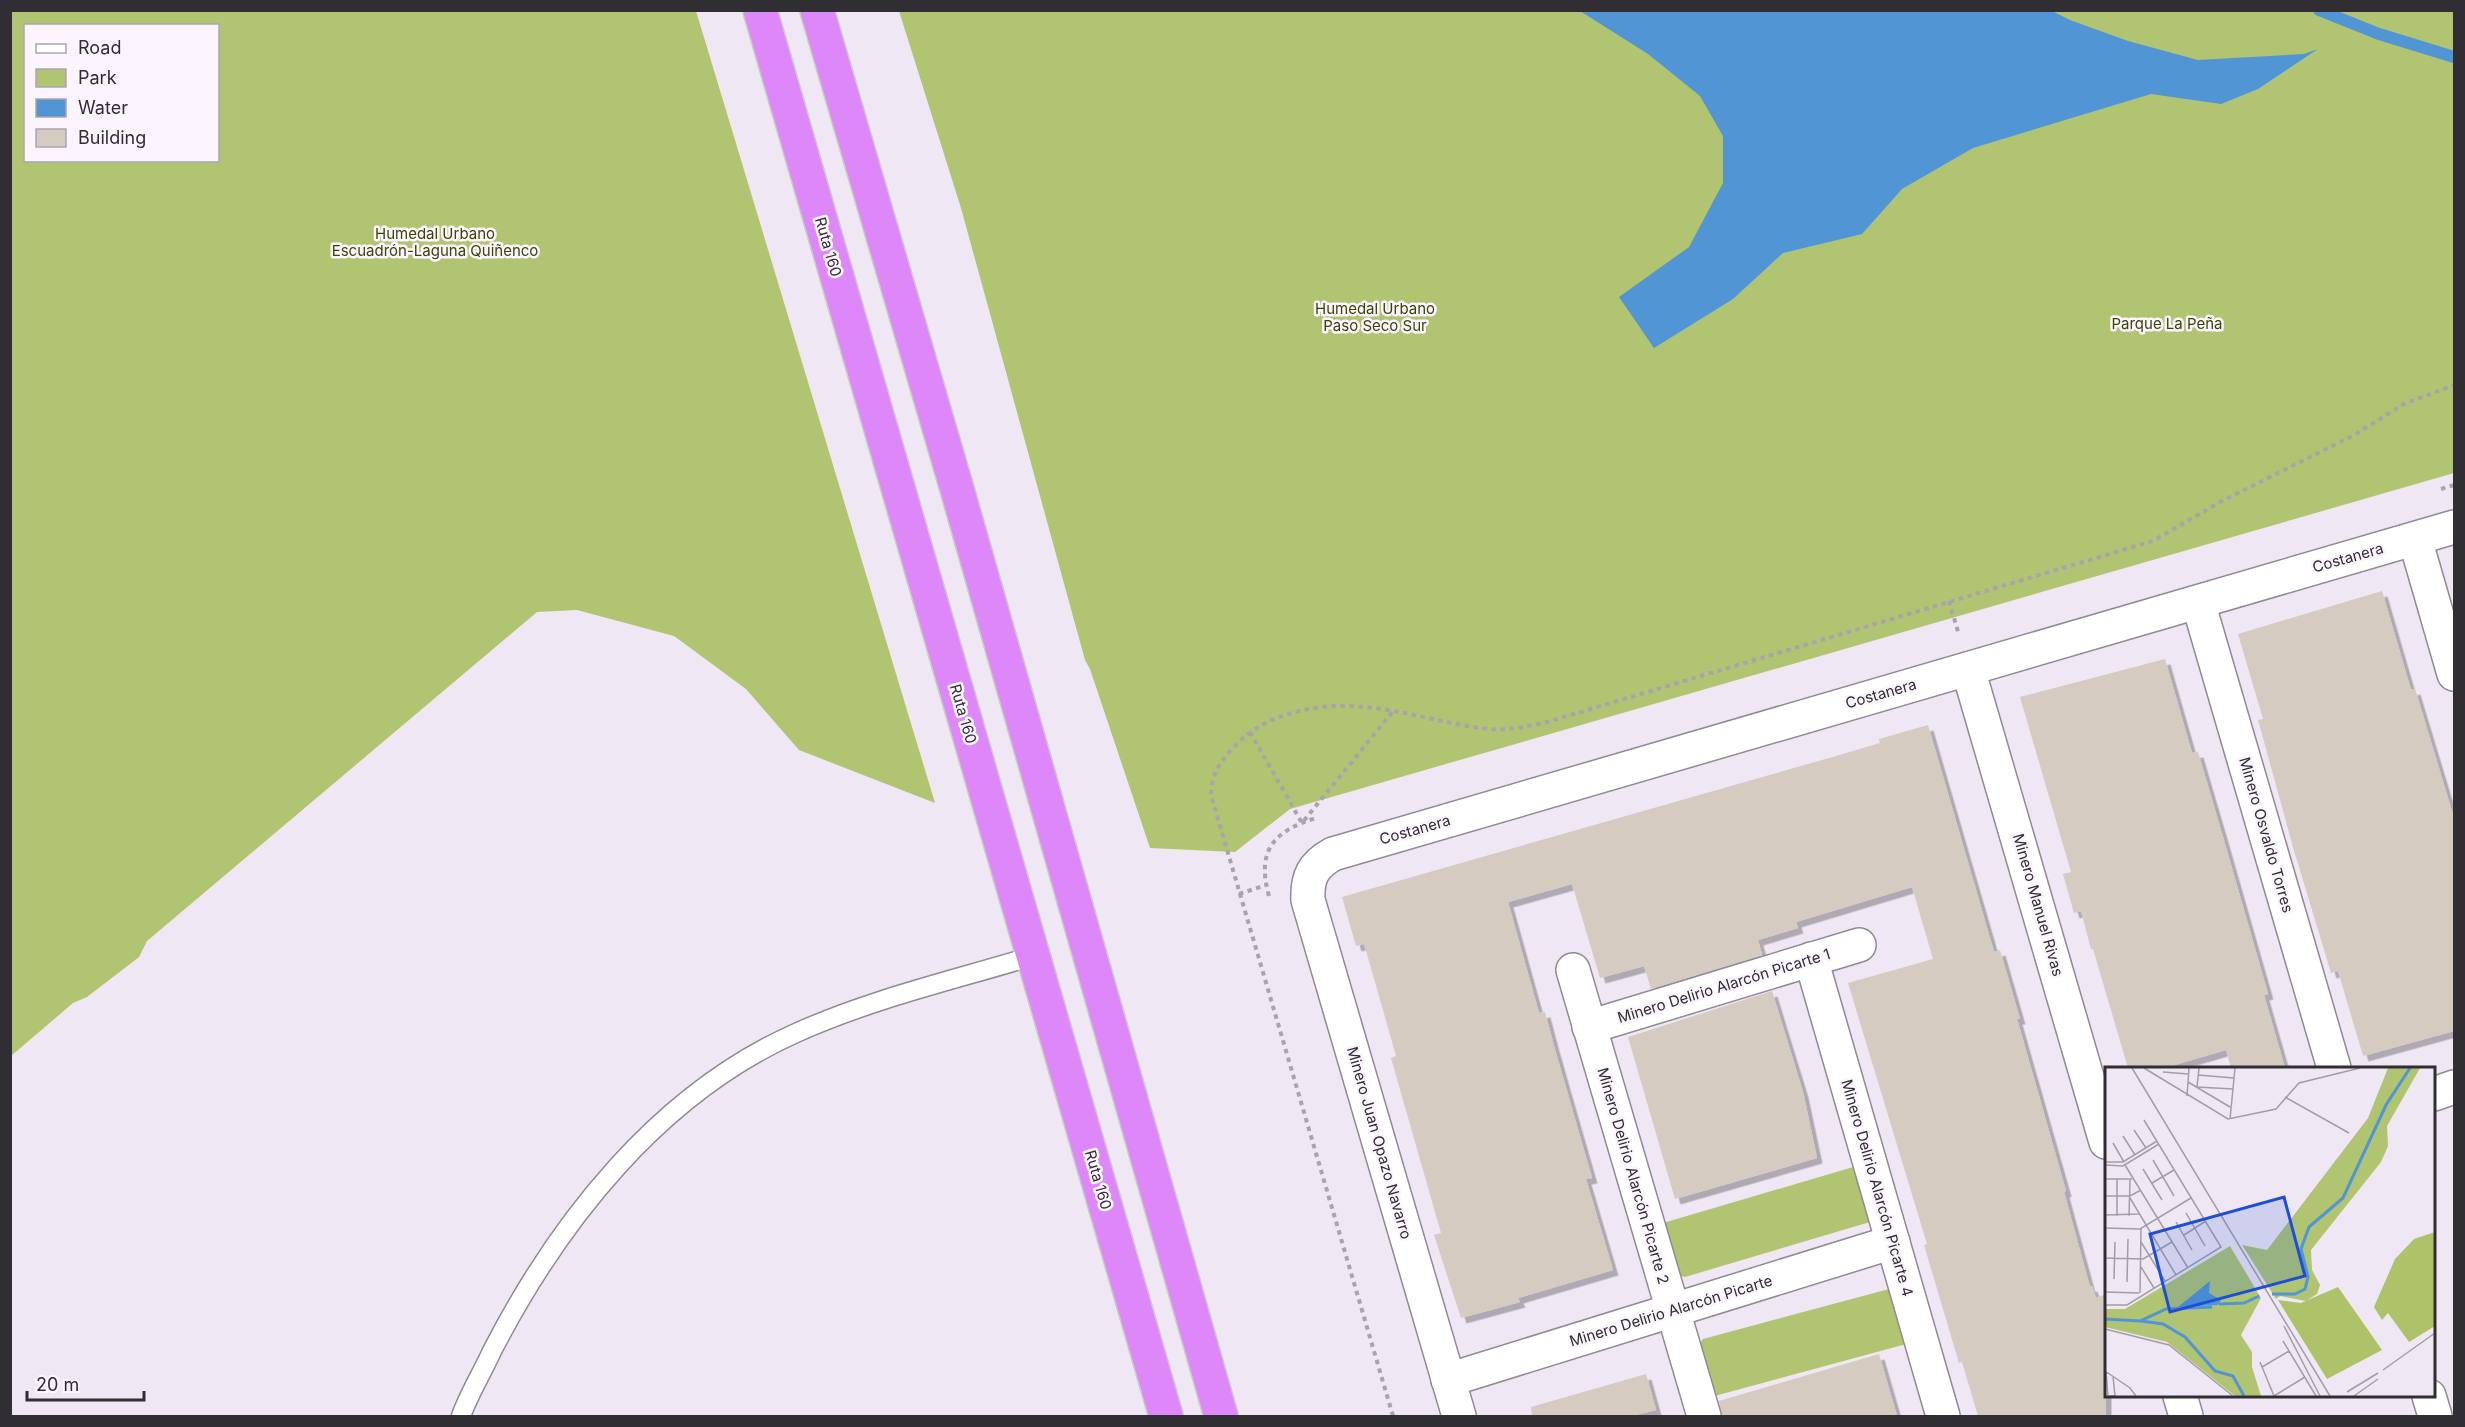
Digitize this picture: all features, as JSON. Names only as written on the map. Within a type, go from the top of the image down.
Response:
[{"type":"highway","name":"Ruta 160","points":[[760,10],[1166,1416]]},
{"type":"highway","points":[[817,10],[960,500],[1221,1416]]},
{"type":"street","name":"Costanera","points":[[1313,869],[1322,860],[1334,854],[2454,527]]},
{"type":"street","points":[[2415,539],[2454,674]]},
{"type":"street","name":"Minero Osvaldo Torres","points":[[2198,602],[2334,1067]]},
{"type":"street","name":"Minero Manuel Rivas","points":[[1968,669],[2105,1139]]},
{"type":"street","name":"Minero Juan Opazo Navarro","points":[[1313,869],[1308,885],[1308,900],[1459,1416]]},
{"type":"street","name":"Minero Delirio Alarcón Picarte 1","points":[[1589,1027],[1859,945]]},
{"type":"street","name":"Minero Delirio Alarcón Picarte 4","points":[[1811,959],[1943,1416]]},
{"type":"street","name":"Minero Delirio Alarcón Picarte 2","points":[[1573,970],[1704,1416]]},
{"type":"street","points":[[2435,1093],[2454,1088]]},
{"type":"street","name":"Minero Delirio Alarcón Picarte","points":[[1448,1380],[1893,1242]]},
{"type":"street","points":[[2181,1397],[2186,1416]]},
{"type":"street","points":[[2430,1397],[2435,1416]]},
{"type":"lane","points":[[461,1416],[501,1334],[528,1286],[558,1240],[628,1155],[665,1119],[706,1086],[750,1057],[794,1034],[850,1011],[1033,956]]},
{"type":"path","points":[[2432,492],[2454,485]]},
{"type":"path","points":[[1949,601],[1958,631]]},
{"type":"path","points":[[1946,634],[1969,628]]},
{"type":"path","points":[[1302,823],[1394,710]]},
{"type":"path","points":[[1250,732],[1302,823]]},
{"type":"path","points":[[1269,896],[1266,885],[1266,859],[1271,846],[1289,827],[1325,816]]},
{"type":"path","points":[[1239,894],[1266,885]]},
{"type":"green space","name":"Humedal Urbano Escuadrón-Laguna Quiñenco","points":[[11,10],[696,11],[935,803],[799,750],[746,689],[674,636],[577,610],[537,612],[147,941],[139,957],[87,997],[73,1003],[11,1056]]},
{"type":"green space","name":"Humedal Urbano Paso Seco Sur","points":[[899,11],[2454,11],[2454,473],[1290,809],[1235,852],[1150,848],[1085,660],[961,208]]},
{"type":"green space","points":[[1860,1165],[1874,1215],[1870,1222],[1685,1277],[1679,1275],[1663,1223]]},
{"type":"green space","points":[[1889,1289],[1895,1291],[1910,1343],[1711,1397],[1698,1347],[1703,1339]]},
{"type":"water","points":[[1580,11],[2052,11],[2128,41],[2198,60],[2304,54],[2318,49],[2258,89],[2221,104],[2151,94],[1973,148],[1902,189],[1862,234],[1783,253],[1733,299],[1654,348],[1619,297],[1689,247],[1723,183],[1723,136],[1700,96],[1648,54]]},
{"type":"building","points":[[2382,591],[2411,690],[2415,689],[2454,818],[2454,1031],[2363,1056],[2338,971],[2331,973],[2293,847],[2258,720],[2263,719],[2238,634]]},
{"type":"building","points":[[2165,659],[2192,753],[2198,752],[2223,837],[2268,994],[2264,995],[2285,1067],[2231,1067],[2226,1050],[2167,1067],[2128,1067],[2081,911],[2074,913],[2063,874],[2071,872],[2020,697]]},
{"type":"building","points":[[1928,725],[1994,952],[2000,950],[2020,1019],[2017,1019],[2066,1191],[2064,1192],[2090,1287],[2092,1286],[2096,1298],[2105,1294],[2106,1416],[1978,1416],[1962,1362],[1959,1363],[1924,1245],[1927,1244],[1848,983],[1933,959],[1912,887],[1796,922],[1798,928],[1758,940],[1762,955],[1651,989],[1644,966],[1600,978],[1572,884],[1508,902],[1539,1013],[1545,1012],[1592,1178],[1586,1179],[1613,1270],[1518,1298],[1520,1302],[1461,1318],[1434,1235],[1441,1233],[1391,1058],[1396,1056],[1383,1010],[1364,944],[1356,946],[1342,897],[1836,756],[1880,743],[1879,739]]},
{"type":"building","points":[[1772,991],[1803,1092],[1817,1158],[1675,1199],[1628,1037]]},
{"type":"building","points":[[1879,1354],[1897,1416],[1722,1416],[1719,1401]]},
{"type":"building","points":[[1646,1374],[1656,1410],[1631,1416],[1532,1416],[1531,1407]]},
{"type":"waterway","points":[[2319,10],[2379,34],[2454,57]]},
{"type":"park label","name":"Parque La Peña","points":[[2167,324]]}]
